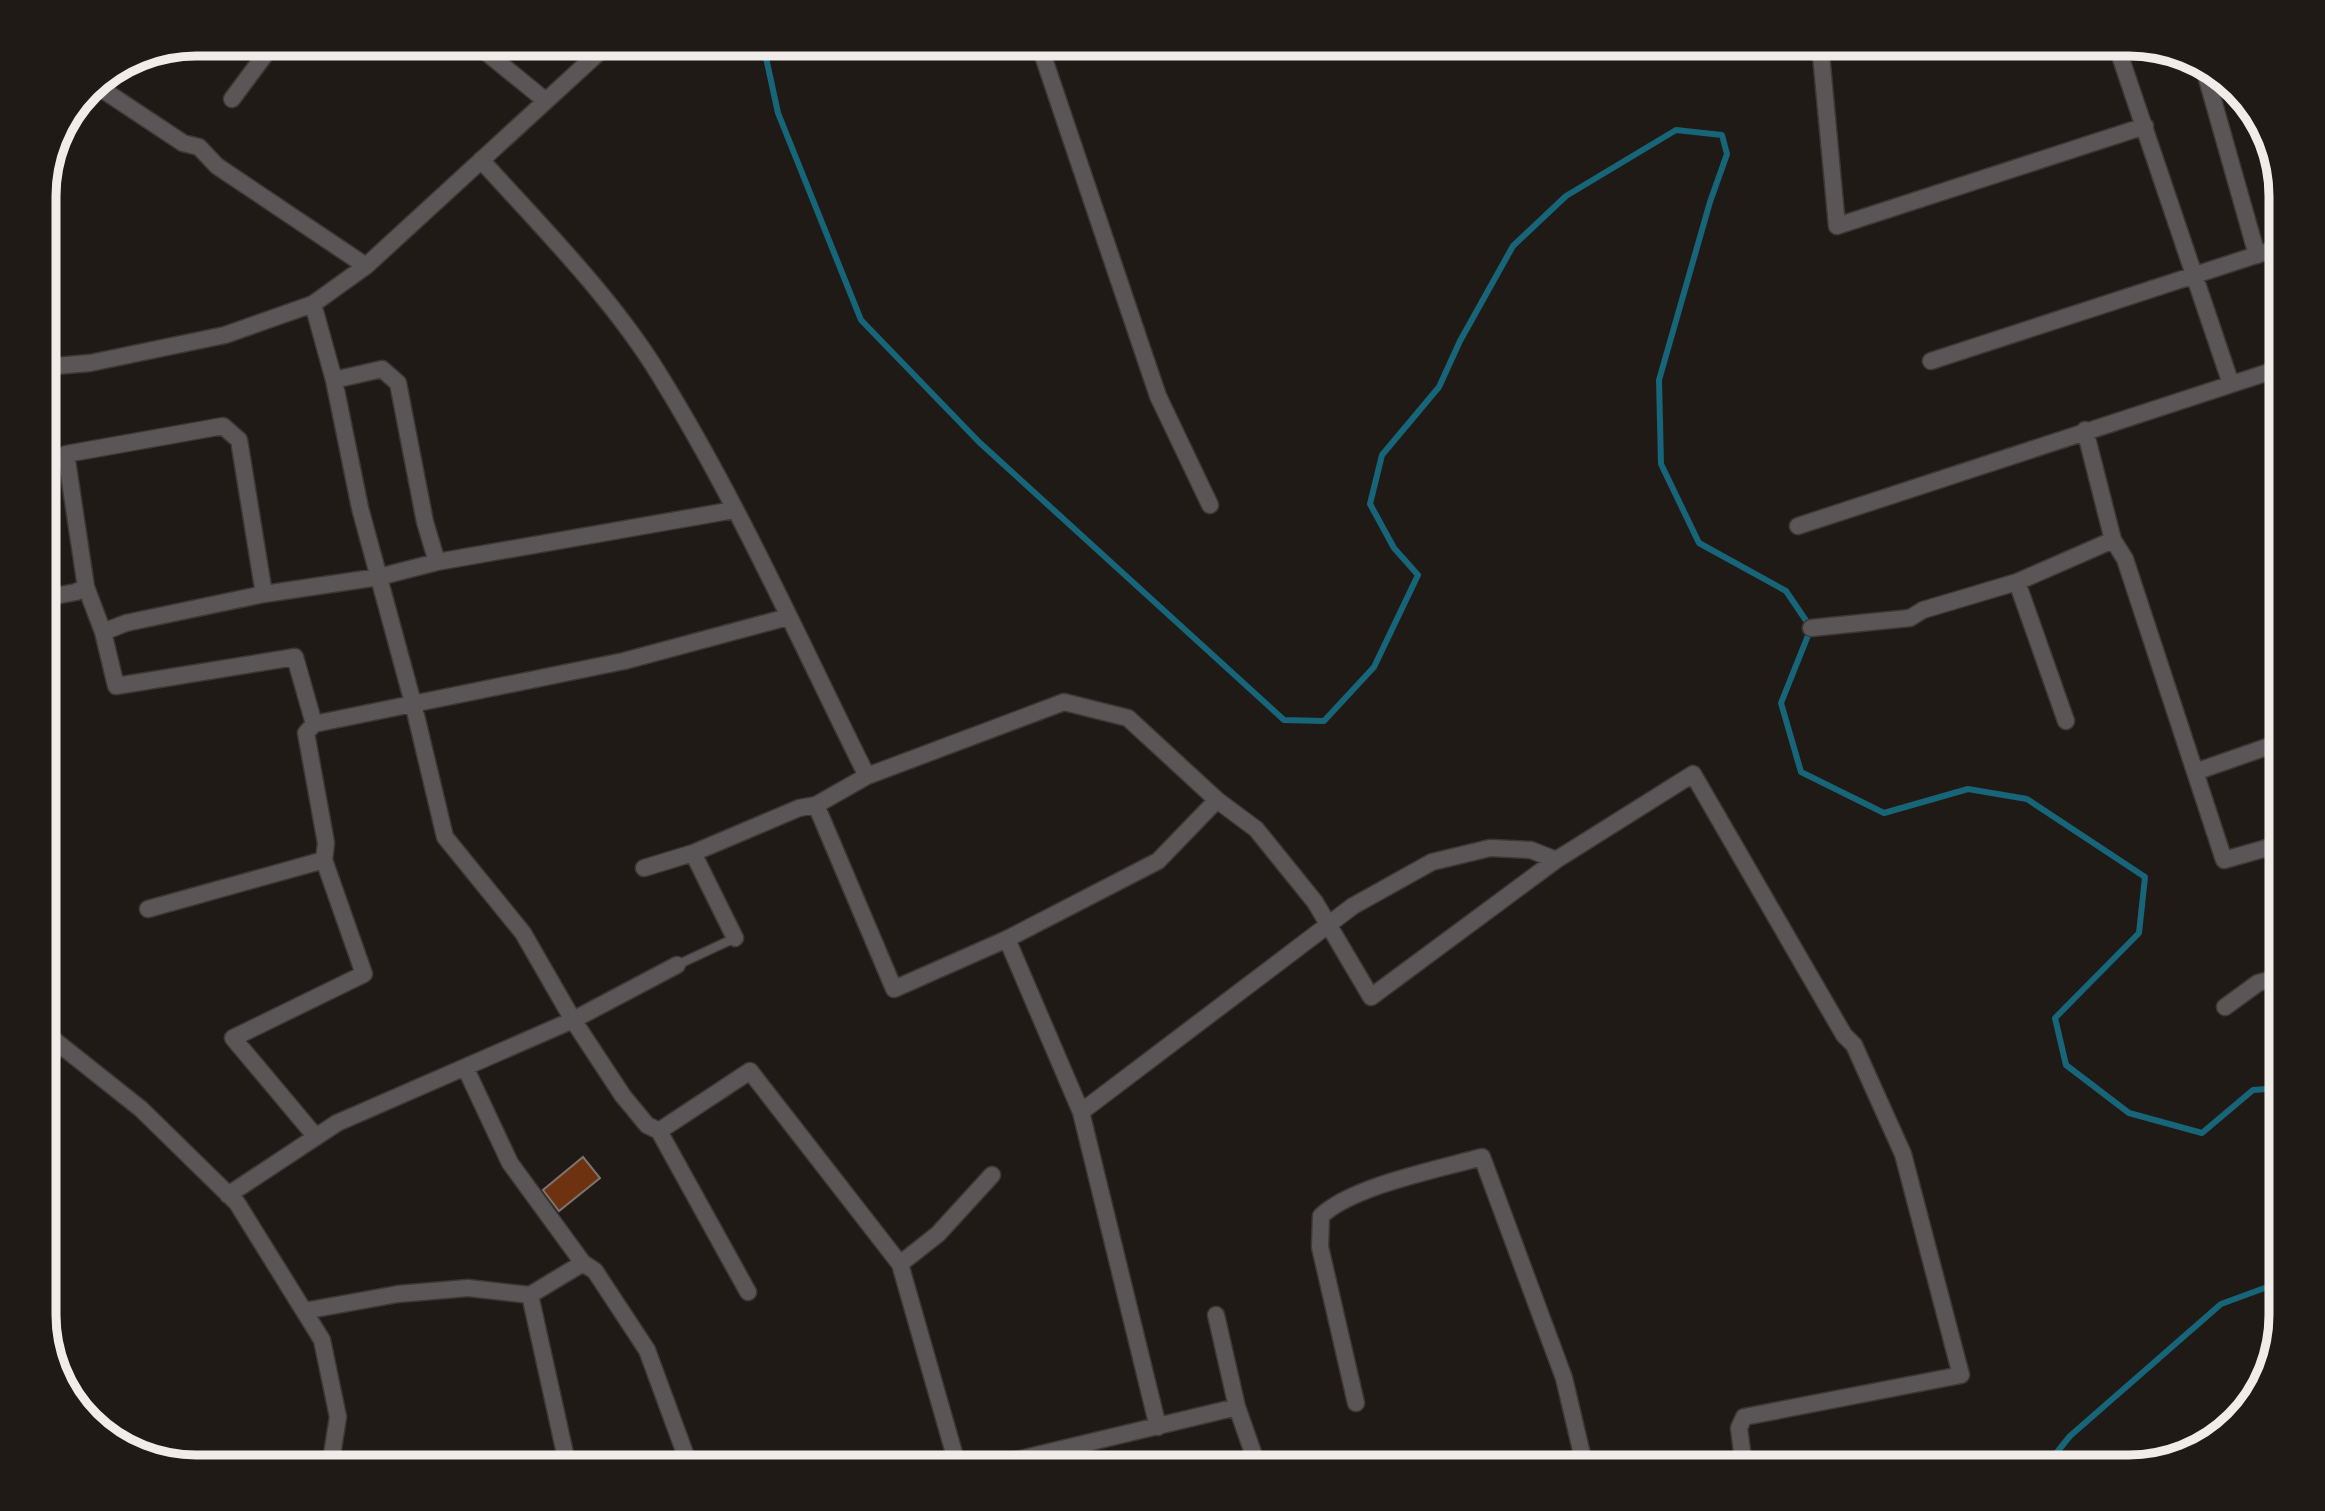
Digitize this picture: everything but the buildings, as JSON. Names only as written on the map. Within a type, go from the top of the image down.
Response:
[{"type":"street","points":[[232,99],[263,56]]},
{"type":"street","points":[[491,56],[546,101]]},
{"type":"street","points":[[56,366],[90,363],[225,335],[313,304],[366,266],[595,56]]},
{"type":"street","points":[[1043,56],[1158,396],[1210,505]]},
{"type":"street","points":[[1821,56],[1837,226],[2145,126]]},
{"type":"street","points":[[2120,56],[2231,384]]},
{"type":"street","points":[[2207,80],[2257,255]]},
{"type":"street","points":[[103,92],[183,143],[199,147],[217,166],[366,266]]},
{"type":"street","points":[[481,160],[578,266],[659,374],[734,510],[867,776]]},
{"type":"street","points":[[1931,361],[2269,251]]},
{"type":"street","points":[[313,304],[334,380],[360,508],[413,703],[445,836],[523,933],[573,1020],[623,1096],[647,1125],[659,1131],[748,1292]]},
{"type":"street","points":[[334,380],[382,369],[398,383],[425,522],[437,562]]},
{"type":"street","points":[[1798,526],[2269,372]]},
{"type":"street","points":[[264,594],[239,440],[223,426],[66,454],[86,587],[103,632],[116,686],[295,657],[314,724]]},
{"type":"street","points":[[2085,430],[2113,540],[2125,559],[2224,860],[2269,847]]},
{"type":"street","points":[[103,632],[126,623],[264,594],[379,577],[437,562],[734,510]]},
{"type":"street","points":[[1811,628],[1910,618],[1923,610],[2017,582],[2113,540]]},
{"type":"street","points":[[2017,582],[2066,721]]},
{"type":"street","points":[[56,596],[86,587]]},
{"type":"street","points":[[316,1137],[233,1038],[364,974],[324,860],[326,843],[306,733],[314,724],[624,661],[788,617]]},
{"type":"street","points":[[644,868],[693,853],[799,808],[816,805],[867,776],[1064,702],[1129,718],[1217,800],[1256,829],[1315,902],[1371,997],[1556,860],[1693,774],[1844,1035],[1854,1045],[1903,1154],[1961,1375],[1744,1417],[1739,1428],[1742,1455]]},
{"type":"street","points":[[2195,772],[2269,746]]},
{"type":"street","points":[[816,805],[894,989],[1007,939],[1158,861],[1217,800]]},
{"type":"street","points":[[1081,1112],[1353,906],[1432,862],[1490,848],[1531,850],[1556,860]]},
{"type":"street","points":[[693,853],[736,938]]},
{"type":"street","points":[[148,909],[324,860]]},
{"type":"street","points":[[1007,939],[1081,1112],[1158,1427]]},
{"type":"street","points":[[228,1195],[337,1123],[573,1020],[677,965]]},
{"type":"street","points":[[2225,1007],[2258,984],[2269,981]]},
{"type":"street","points":[[56,1042],[141,1109],[237,1203],[322,1340],[338,1417],[332,1455]]},
{"type":"street","points":[[56,1050],[60,1045]]},
{"type":"street","points":[[464,1067],[510,1163],[583,1263],[595,1271],[647,1350],[686,1455]]},
{"type":"street","points":[[659,1131],[750,1071],[900,1264],[955,1455]]},
{"type":"street","points":[[1356,1403],[1320,1247],[1321,1216],[1331,1206],[1357,1195],[1482,1157],[1564,1378],[1582,1455]]},
{"type":"street","points":[[900,1264],[938,1234],[992,1175]]},
{"type":"street","points":[[304,1311],[398,1294],[468,1288],[530,1295],[583,1263]]},
{"type":"street","points":[[530,1295],[565,1455]]},
{"type":"street","points":[[1216,1315],[1237,1407],[1254,1455]]},
{"type":"street","points":[[1038,1455],[1237,1407]]},
{"type":"lane","points":[[677,965],[736,938]]},
{"type":"waterway","points":[[766,56],[778,113],[861,320],[979,442],[1284,720],[1324,721],[1374,667],[1418,575],[1394,548],[1370,504],[1382,455],[1439,387],[1460,341],[1513,246],[1566,196],[1676,130],[1722,135],[1727,154],[1710,202],[1659,380],[1661,464],[1699,543],[1786,591],[1811,628],[1781,703],[1801,772],[1884,813],[1968,789],[2027,799],[2145,877],[2139,933],[2055,1018],[2066,1065],[2129,1113],[2202,1133],[2253,1090],[2269,1089]]},
{"type":"waterway","points":[[2055,1455],[2070,1436],[2221,1304],[2269,1286]]}]
